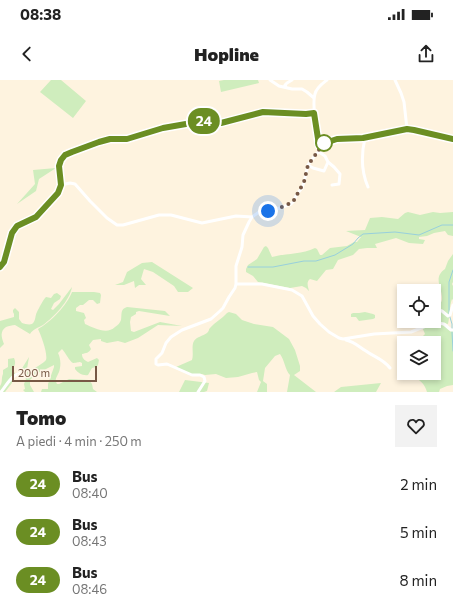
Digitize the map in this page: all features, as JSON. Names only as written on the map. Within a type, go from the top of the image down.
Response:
[{"type":"street","points":[[270,80],[279,86],[292,89],[302,89],[314,98]]},
{"type":"street","points":[[286,87],[285,86],[287,83],[292,80]]},
{"type":"street","points":[[198,392],[205,381],[204,377],[200,375],[192,375],[175,369],[167,364],[158,365],[156,364],[156,361],[171,337],[182,330],[211,319],[223,308],[236,284],[236,266],[242,247],[243,235],[246,226],[252,217],[259,212],[282,207],[293,202],[304,182],[308,165],[319,152],[314,113],[314,98],[320,86],[328,80]]},
{"type":"street","points":[[395,80],[404,102],[407,129]]},
{"type":"street","points":[[0,267],[4,262],[12,233],[15,228],[36,217],[58,193],[61,185],[59,166],[65,155],[110,139],[127,139],[163,128],[203,121],[221,123],[263,112],[314,113]]},
{"type":"street","points":[[319,145],[337,139],[365,138],[407,129],[453,139]]},
{"type":"street","points":[[365,138],[361,156],[364,178],[368,187]]},
{"type":"street","points":[[319,152],[325,156],[328,162],[340,174],[339,184],[332,184]]},
{"type":"street","points":[[308,165],[324,171],[328,162]]},
{"type":"street","points":[[61,185],[70,183],[75,184],[108,218],[120,226],[164,214],[202,223],[236,216],[252,217]]},
{"type":"street","points":[[236,284],[262,284],[292,290],[302,296],[313,316],[329,332],[343,340],[354,342],[365,351],[384,362],[390,368]]},
{"type":"street","points":[[441,311],[448,316],[450,315],[453,305]]},
{"type":"street","points":[[441,324],[453,330]]},
{"type":"street","points":[[343,340],[374,334],[411,332],[421,328]]},
{"type":"street","points":[[1,392],[12,378],[21,373],[22,370]]},
{"type":"green space","points":[[51,80],[61,80],[86,101],[73,118],[40,92]]},
{"type":"green space","points":[[258,80],[259,83],[221,92],[219,81]]},
{"type":"green space","points":[[56,168],[39,179],[36,191],[17,204],[35,184],[33,170]]},
{"type":"green space","points":[[408,212],[420,215],[433,212],[453,212],[453,236],[448,235],[445,231],[419,237],[419,239],[425,240],[423,244],[409,243],[396,238],[375,244],[377,248],[359,249],[353,255],[338,260],[333,269],[326,270],[317,281],[310,279],[308,283],[309,291],[302,286],[290,288],[258,282],[253,276],[246,272],[248,265],[257,259],[266,246],[272,257],[304,252],[315,248],[320,255],[322,255],[330,248],[347,246],[357,242],[361,237],[346,231],[365,230],[370,218],[382,217],[398,219]]},
{"type":"green space","points":[[453,254],[453,300],[452,299],[450,305],[448,324],[441,322],[442,296],[439,276],[445,269]]},
{"type":"green space","points":[[152,262],[193,288],[188,292],[178,292],[174,286],[153,272],[144,269],[141,279],[146,285],[139,285],[135,288],[134,281],[124,285],[115,285],[123,282],[127,272],[142,263]]},
{"type":"green space","points":[[72,287],[65,303],[47,322],[30,334],[15,325],[4,329],[2,339],[4,344],[0,348],[0,321],[14,317],[13,310],[15,308],[19,312],[19,319],[22,323],[32,324],[36,313],[46,297],[51,298],[57,293],[61,296],[60,299],[54,303],[51,309],[53,310]]},
{"type":"green space","points":[[72,292],[100,293],[100,303],[97,304],[93,300],[89,300],[76,308],[76,311],[84,313],[86,318],[84,320],[85,324],[96,329],[104,331],[112,329],[121,320],[122,310],[127,307],[165,311],[170,316],[139,311],[136,312],[136,314],[131,317],[131,331],[134,332],[160,322],[182,326],[158,325],[138,338],[125,343],[118,341],[107,343],[101,341],[101,339],[93,340],[89,345],[91,349],[87,353],[82,354],[82,357],[88,362],[97,358],[99,360],[98,365],[92,368],[88,375],[82,375],[75,369],[75,367],[82,366],[82,363],[73,363],[62,349],[58,353],[60,365],[56,379],[57,384],[69,379],[89,380],[93,389],[97,392],[41,392],[42,389],[48,389],[48,384],[54,365],[36,374],[30,380],[30,385],[34,392],[25,392],[23,390],[25,389],[24,384],[26,379],[21,370],[29,357],[27,369],[29,371],[46,360],[45,349],[38,329],[58,313]]},
{"type":"green space","points":[[229,312],[236,314],[242,320],[254,324],[273,327],[289,339],[295,350],[300,366],[300,371],[294,375],[316,392],[287,392],[290,375],[280,354],[275,356],[265,368],[263,381],[267,384],[267,392],[257,392],[261,382],[257,372],[238,377],[226,378],[216,374],[192,375],[176,367],[192,360],[193,343],[195,340],[207,333],[212,326]]},
{"type":"green space","points":[[365,312],[375,315],[375,318],[359,321],[356,317],[351,317],[351,314],[353,313]]},
{"type":"green space","points":[[441,324],[453,331],[453,385],[440,389],[439,392],[427,392],[424,385],[418,380],[441,380],[441,336],[423,336],[425,334],[422,328],[441,328]]},
{"type":"green space","points":[[14,358],[15,364],[13,369],[15,374],[12,378],[12,383],[5,392],[0,392],[3,370],[8,367],[8,359]]},
{"type":"green space","points":[[185,380],[209,383],[207,391],[179,392]]},
{"type":"green space","points":[[381,383],[376,392],[334,392],[341,387]]},
{"type":"waterway","points":[[248,267],[273,267],[304,261],[316,261],[335,255],[353,244],[363,234],[395,232],[419,235],[442,225],[453,225]]},
{"type":"waterway","points":[[452,329],[449,314],[449,282],[453,270]]},
{"type":"waterway","points":[[452,332],[453,351]]},
{"type":"bus line","name":"24","points":[[0,267],[4,262],[12,233],[15,228],[36,217],[60,190],[61,185],[59,166],[61,160],[65,155],[99,142],[110,139],[127,139],[163,128],[203,121],[221,123],[263,112],[314,113],[319,145],[337,139],[363,138],[407,129],[453,139]]},
{"type":"route","points":[[268,211],[291,204],[293,202],[302,188],[308,165],[319,152],[319,145],[328,142],[324,143]]}]
